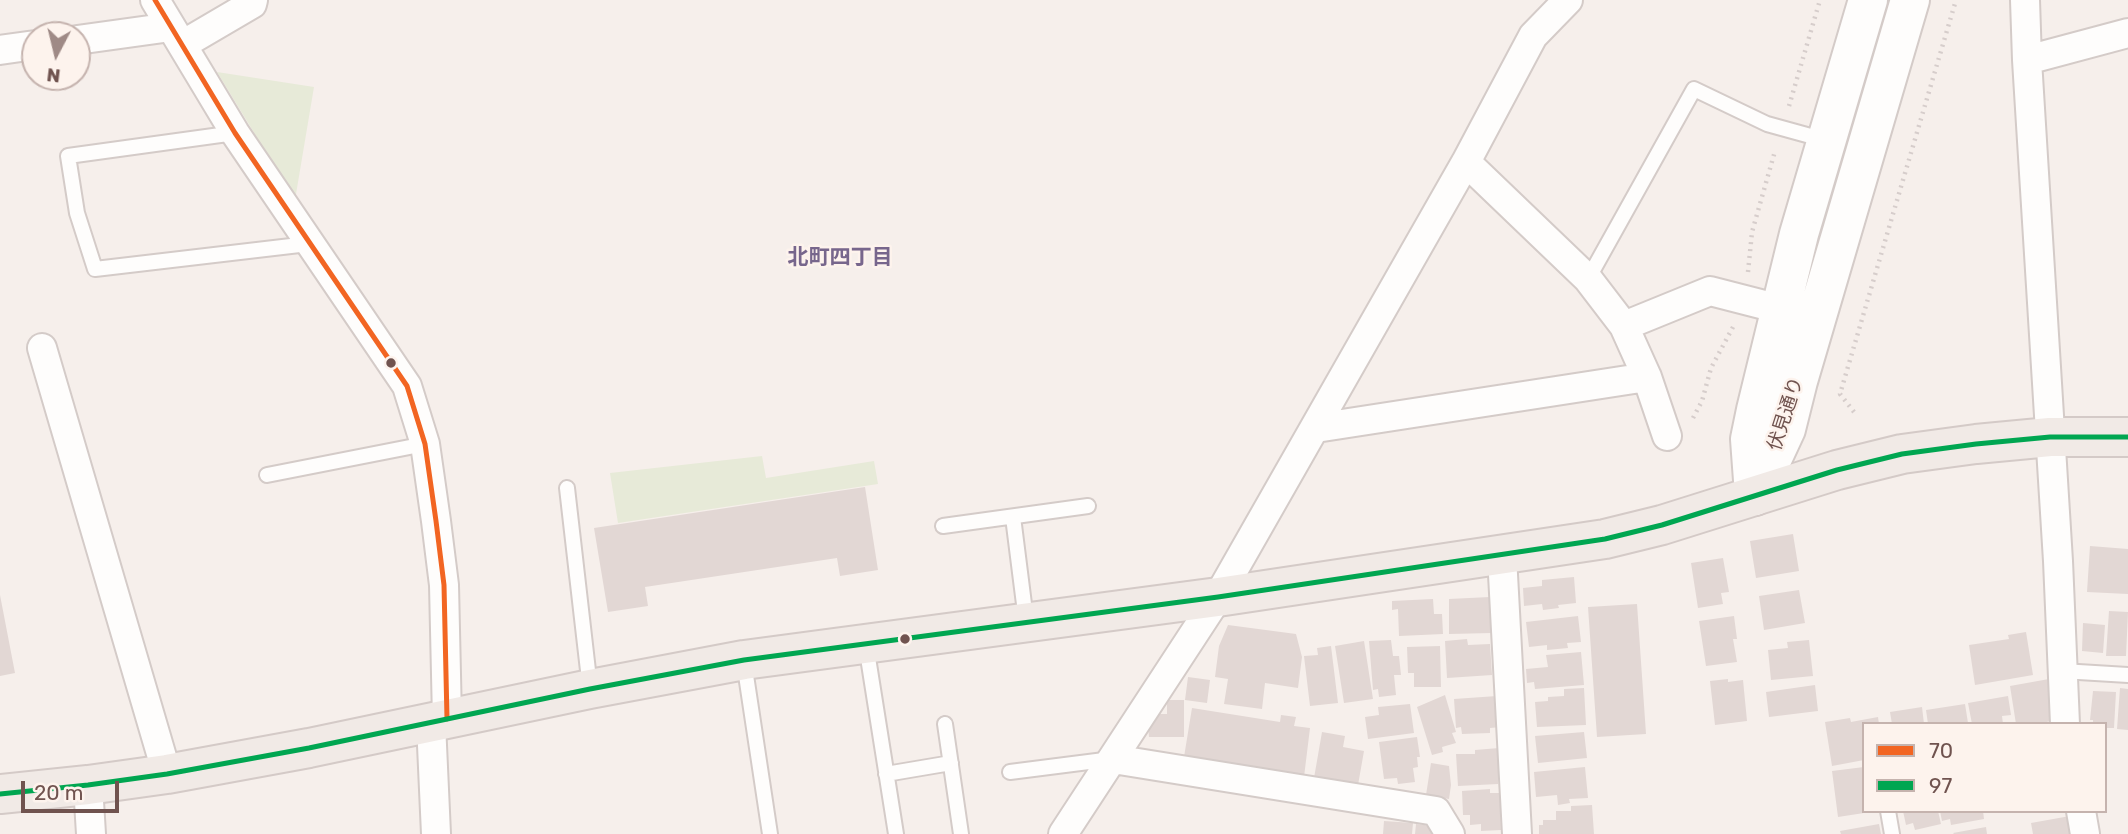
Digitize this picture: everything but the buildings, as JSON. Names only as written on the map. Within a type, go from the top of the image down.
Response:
[{"type":"main road","name":"伏見通り","points":[[1755,496],[1750,439],[1780,309],[1825,140],[1868,0]]},
{"type":"main road","name":"伏見通り","points":[[1755,496],[1786,429],[1910,0]]},
{"type":"main road","points":[[0,794],[167,774],[744,660],[1218,597],[1605,540],[1662,525],[1837,470],[1902,454],[2050,437],[2128,437]]},
{"type":"street","points":[[155,0],[235,133],[407,386],[425,444],[443,585],[436,834]]},
{"type":"street","points":[[91,39],[176,36],[252,5],[253,0]]},
{"type":"street","points":[[2025,0],[2065,722]]},
{"type":"street","points":[[1063,834],[1218,597],[1466,162],[1534,36],[1563,1]]},
{"type":"street","points":[[2027,60],[2128,33]]},
{"type":"street","points":[[0,50],[21,48]]},
{"type":"street","points":[[1466,162],[1588,279],[1625,326],[1647,377],[1667,436]]},
{"type":"street","points":[[1625,326],[1710,291],[1780,309]]},
{"type":"street","points":[[42,348],[167,774]]},
{"type":"street","points":[[1316,428],[1647,377]]},
{"type":"street","points":[[1502,556],[1517,834]]},
{"type":"street","points":[[1113,759],[1436,811],[1450,834]]},
{"type":"street","points":[[88,785],[91,834]]},
{"type":"street","points":[[2081,813],[2085,834]]},
{"type":"lane","points":[[1588,279],[1693,89],[1768,124],[1825,140]]},
{"type":"lane","points":[[235,133],[68,156],[77,213],[95,269],[308,243]]},
{"type":"lane","points":[[267,475],[425,444]]},
{"type":"lane","points":[[567,488],[590,689]]},
{"type":"lane","points":[[943,526],[1088,506]]},
{"type":"lane","points":[[1013,517],[1026,622]]},
{"type":"lane","points":[[866,644],[895,834]]},
{"type":"lane","points":[[744,660],[770,834]]},
{"type":"lane","points":[[2062,671],[2128,675]]},
{"type":"lane","points":[[945,724],[961,834]]},
{"type":"lane","points":[[1010,772],[1113,759]]},
{"type":"lane","points":[[886,774],[951,763]]},
{"type":"lane","points":[[1888,813],[1892,834]]},
{"type":"path","points":[[1693,419],[1702,401],[1711,368],[1735,323],[1747,281],[1752,232],[1821,0]]},
{"type":"path","points":[[1854,412],[1840,394],[1956,0]]},
{"type":"green space","points":[[217,72],[314,87],[295,200]]},
{"type":"green space","points":[[762,456],[766,478],[874,461],[878,484],[618,523],[610,473]]},
{"type":"transit line","name":"70","points":[[155,0],[235,133],[407,386],[425,444],[444,585],[447,719]]},
{"type":"transit line","name":"97","points":[[0,794],[167,774],[744,660],[1218,597],[1605,539],[1662,525],[1837,470],[1902,454],[2050,437],[2128,437]]},
{"type":"district","name":"北町四丁目","points":[[840,258]]}]
